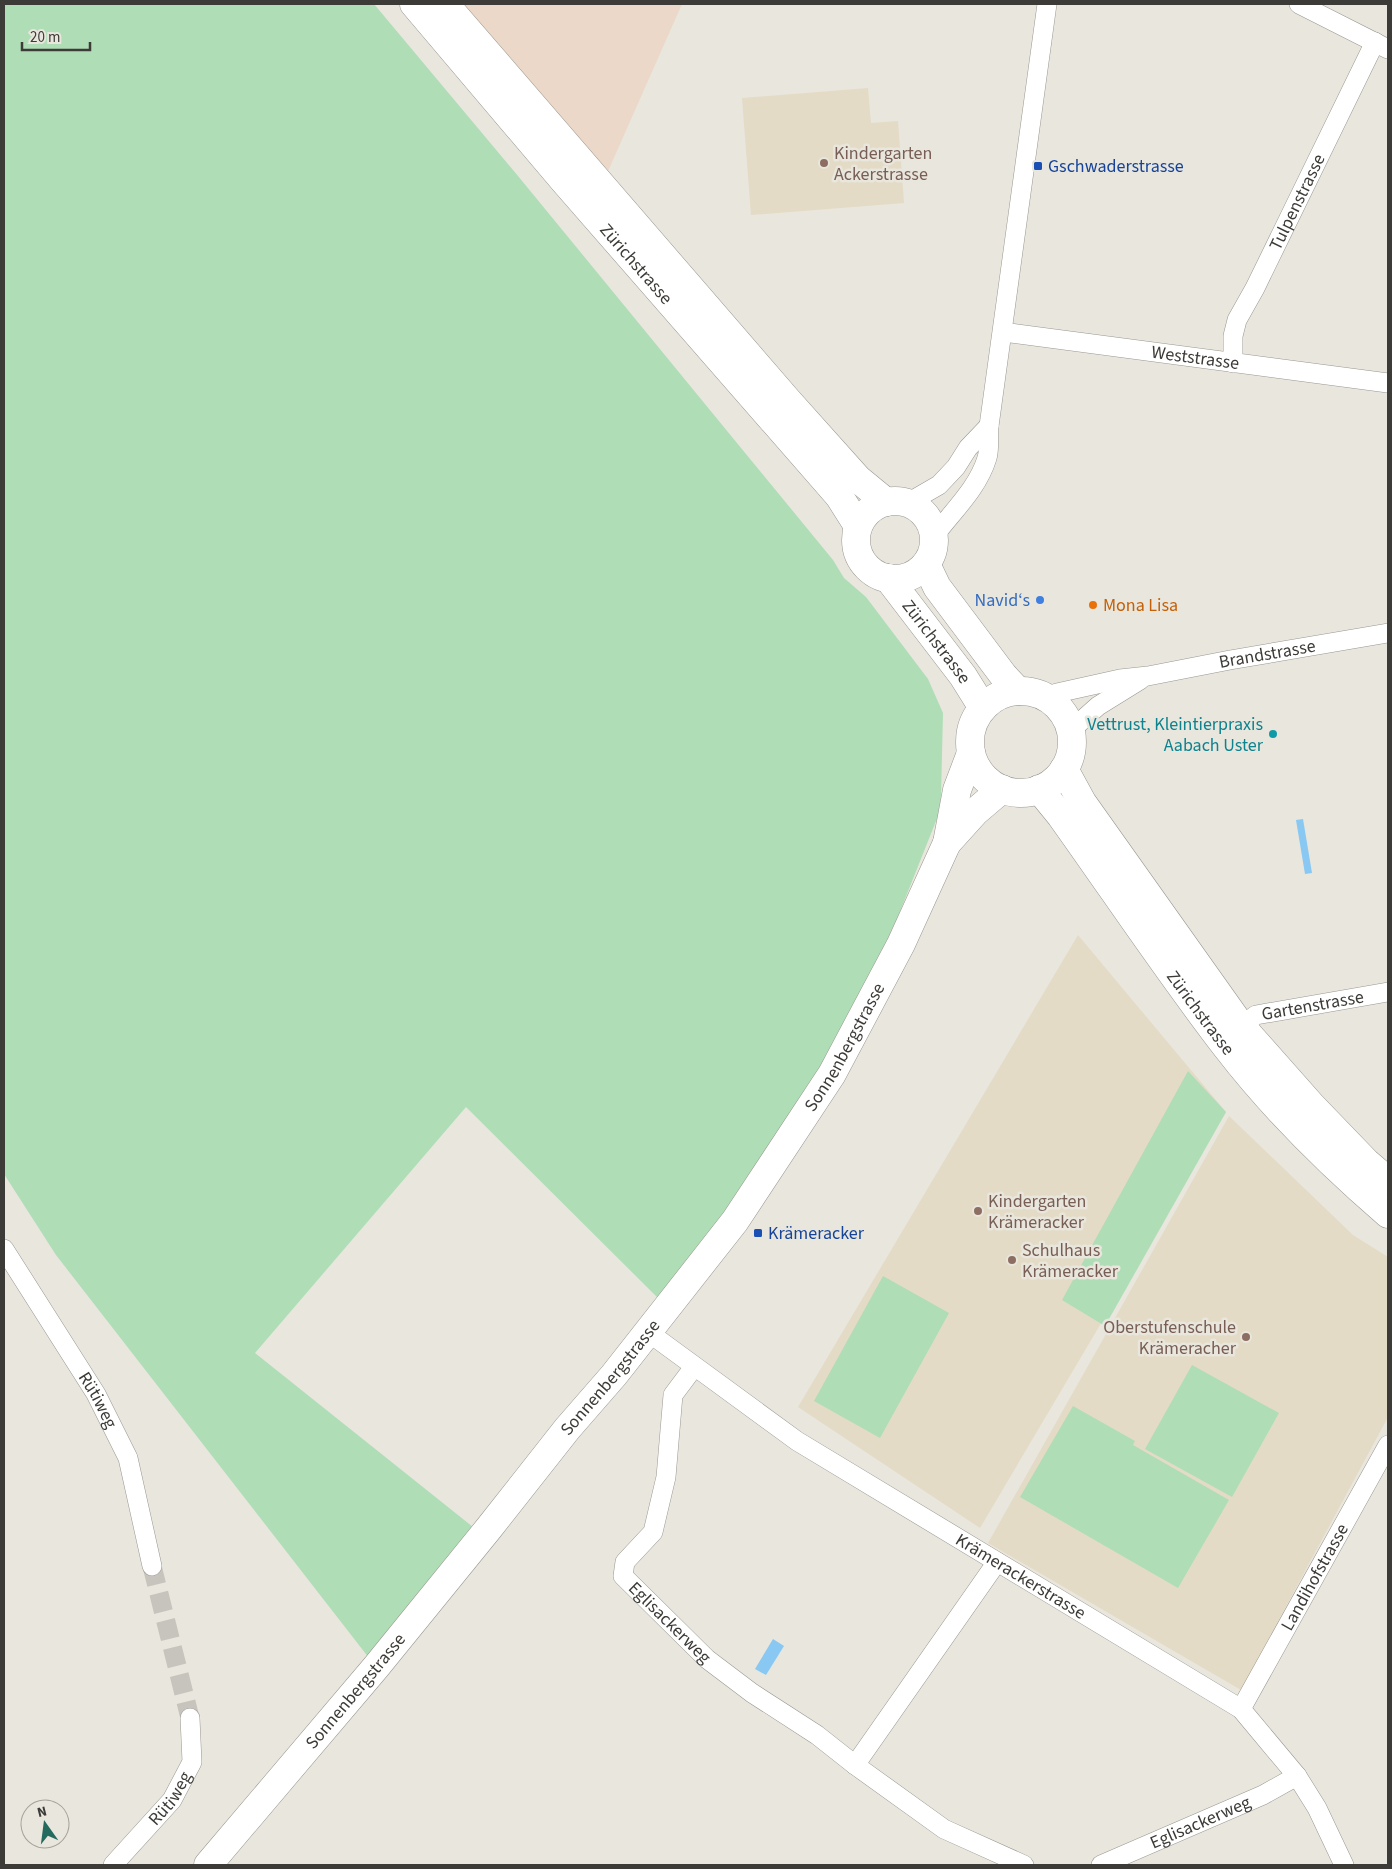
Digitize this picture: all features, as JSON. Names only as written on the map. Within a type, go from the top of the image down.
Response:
[{"type":"main road","name":"Zürichstrasse","points":[[414,4],[564,181],[838,496],[858,526]]},
{"type":"main road","name":"Zürichstrasse","points":[[445,4],[788,401],[858,479],[897,502]]},
{"type":"main road","points":[[897,502],[916,507],[924,514],[931,523],[934,536],[933,550],[926,564],[910,576],[896,579],[873,572],[861,559],[856,544],[858,526],[866,513],[875,506],[897,502]]},
{"type":"main road","name":"Zürichstrasse","points":[[926,564],[937,587],[1003,675],[1018,691]]},
{"type":"main road","name":"Zürichstrasse","points":[[888,578],[963,676],[982,708]]},
{"type":"main road","points":[[1018,691],[1028,691],[1046,698],[1060,709],[1068,723],[1071,751],[1064,768],[1053,781],[1039,789],[1017,792],[1002,789],[984,778],[976,766],[971,753],[970,732],[982,708],[998,696],[1018,691]]},
{"type":"main road","name":"Sonnenbergstrasse","points":[[208,1865],[376,1667],[489,1528],[566,1429],[614,1375],[735,1220],[832,1074],[901,944],[947,843],[957,790],[971,753]]},
{"type":"main road","name":"Zürichstrasse","points":[[1064,768],[1082,802],[1242,1026],[1312,1106],[1366,1162],[1388,1181]]},
{"type":"main road","name":"Sonnenbergstrasse","points":[[947,843],[975,812],[1002,789]]},
{"type":"main road","name":"Zürichstrasse","points":[[1039,789],[1061,816],[1228,1048],[1292,1124],[1342,1173],[1388,1214]]},
{"type":"street","points":[[934,536],[964,500],[988,456],[989,426],[1047,4]]},
{"type":"street","points":[[1300,4],[1381,45]]},
{"type":"street","name":"Tulpenstrasse","points":[[1233,363],[1233,336],[1237,320],[1381,45]]},
{"type":"street","name":"Weststrasse","points":[[1003,332],[1388,383]]},
{"type":"street","points":[[897,502],[939,485],[956,466],[968,448],[989,426]]},
{"type":"street","name":"Brandstrasse","points":[[1046,698],[1058,693],[1120,679],[1146,677],[1388,633]]},
{"type":"street","name":"Brandstrasse","points":[[1070,731],[1098,706],[1146,677]]},
{"type":"street","name":"Gartenstrasse","points":[[1242,1026],[1256,1015],[1388,992]]},
{"type":"street","name":"Rütiweg","points":[[4,1249],[96,1394],[128,1458],[152,1566]]},
{"type":"street","name":"Krämerackerstrasse","points":[[648,1332],[797,1441],[1241,1709],[1297,1776],[1317,1808],[1344,1865]]},
{"type":"street","name":"Eglisackerweg","points":[[694,1367],[673,1395],[666,1477],[653,1532],[625,1562],[623,1576],[707,1659],[752,1693],[817,1735],[855,1765],[944,1829],[1024,1865]]},
{"type":"street","name":"Landihofstrasse","points":[[1241,1709],[1388,1445]]},
{"type":"street","points":[[855,1765],[997,1562]]},
{"type":"street","name":"Rütiweg","points":[[114,1865],[172,1800],[188,1770],[192,1762],[190,1718]]},
{"type":"street","name":"Eglisackerweg","points":[[1101,1865],[1263,1795],[1297,1776]]},
{"type":"shaded area","points":[[445,4],[682,4],[601,187]]},
{"type":"shaded area","name":"Kindergarten Ackerstrasse","points":[[868,88],[871,123],[898,121],[904,203],[751,215],[742,98]]},
{"type":"shaded area","name":"Schulhaus Krämeracker","points":[[1078,935],[1226,1112],[980,1528],[798,1407]]},
{"type":"shaded area","name":"Oberstufenschule Krämeracher","points":[[1229,1116],[1353,1235],[1388,1257],[1388,1417],[1241,1690],[988,1543]]},
{"type":"green space","points":[[4,4],[374,4],[518,176],[833,560],[844,578],[866,597],[928,679],[943,713],[941,796],[938,816],[893,929],[828,1056],[732,1203],[658,1298],[466,1107],[255,1353],[483,1535],[376,1667],[56,1255],[4,1174]]},
{"type":"green space","points":[[1188,1071],[1226,1112],[1105,1326],[1062,1300]]},
{"type":"green space","points":[[883,1276],[949,1313],[880,1438],[814,1401]]},
{"type":"green space","points":[[1192,1365],[1279,1413],[1232,1497],[1145,1449]]},
{"type":"green space","points":[[1073,1406],[1135,1441],[1133,1445],[1229,1500],[1178,1588],[1020,1497]]},
{"type":"water","points":[[1303,819],[1312,873],[1305,874],[1296,820]]},
{"type":"water","points":[[773,1639],[784,1646],[766,1675],[755,1669]]},
{"type":"tunnel","points":[[152,1566],[190,1718]]},
{"type":"place","name":"Kindergarten Ackerstrasse","points":[[824,163]]},
{"type":"place","name":"Gschwaderstrasse","points":[[1038,166]]},
{"type":"place","name":"Navid‘s","points":[[1040,600]]},
{"type":"place","name":"Mona Lisa","points":[[1093,605]]},
{"type":"place","name":"Vettrust, Kleintierpraxis Aabach Uster","points":[[1273,734]]},
{"type":"place","name":"Kindergarten Krämeracker","points":[[978,1211]]},
{"type":"place","name":"Krämeracker","points":[[758,1233]]},
{"type":"place","name":"Schulhaus Krämeracker","points":[[1012,1260]]},
{"type":"place","name":"Oberstufenschule Krämeracher","points":[[1246,1337]]}]
